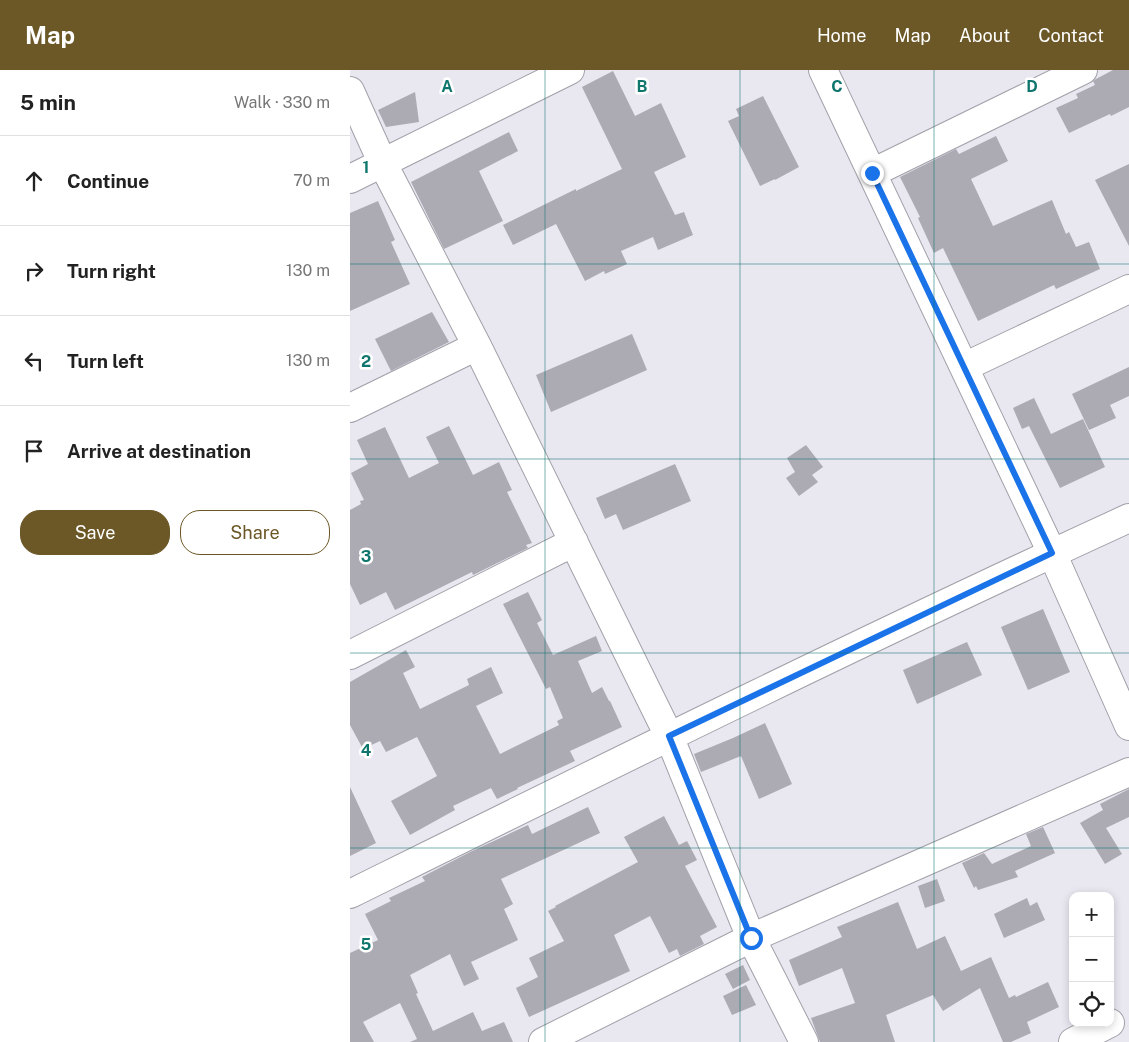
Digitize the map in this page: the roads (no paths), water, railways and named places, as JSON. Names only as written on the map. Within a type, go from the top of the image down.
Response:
[{"type":"street","points":[[350,179],[570,70]]},
{"type":"street","points":[[823,70],[1052,553],[1129,726]]},
{"type":"street","points":[[872,173],[1083,70]]},
{"type":"street","points":[[350,90],[383,164],[477,346],[669,736],[751,938],[804,1042]]},
{"type":"street","points":[[964,368],[1129,289]]},
{"type":"street","points":[[350,408],[477,346]]},
{"type":"street","points":[[350,894],[669,736],[1129,518]]},
{"type":"street","points":[[350,655],[574,542]]},
{"type":"street","points":[[543,1042],[751,938],[1129,772]]},
{"type":"street","points":[[1114,1021],[1129,1014]]},
{"type":"street","points":[[1073,1042],[1102,1027]]}]
